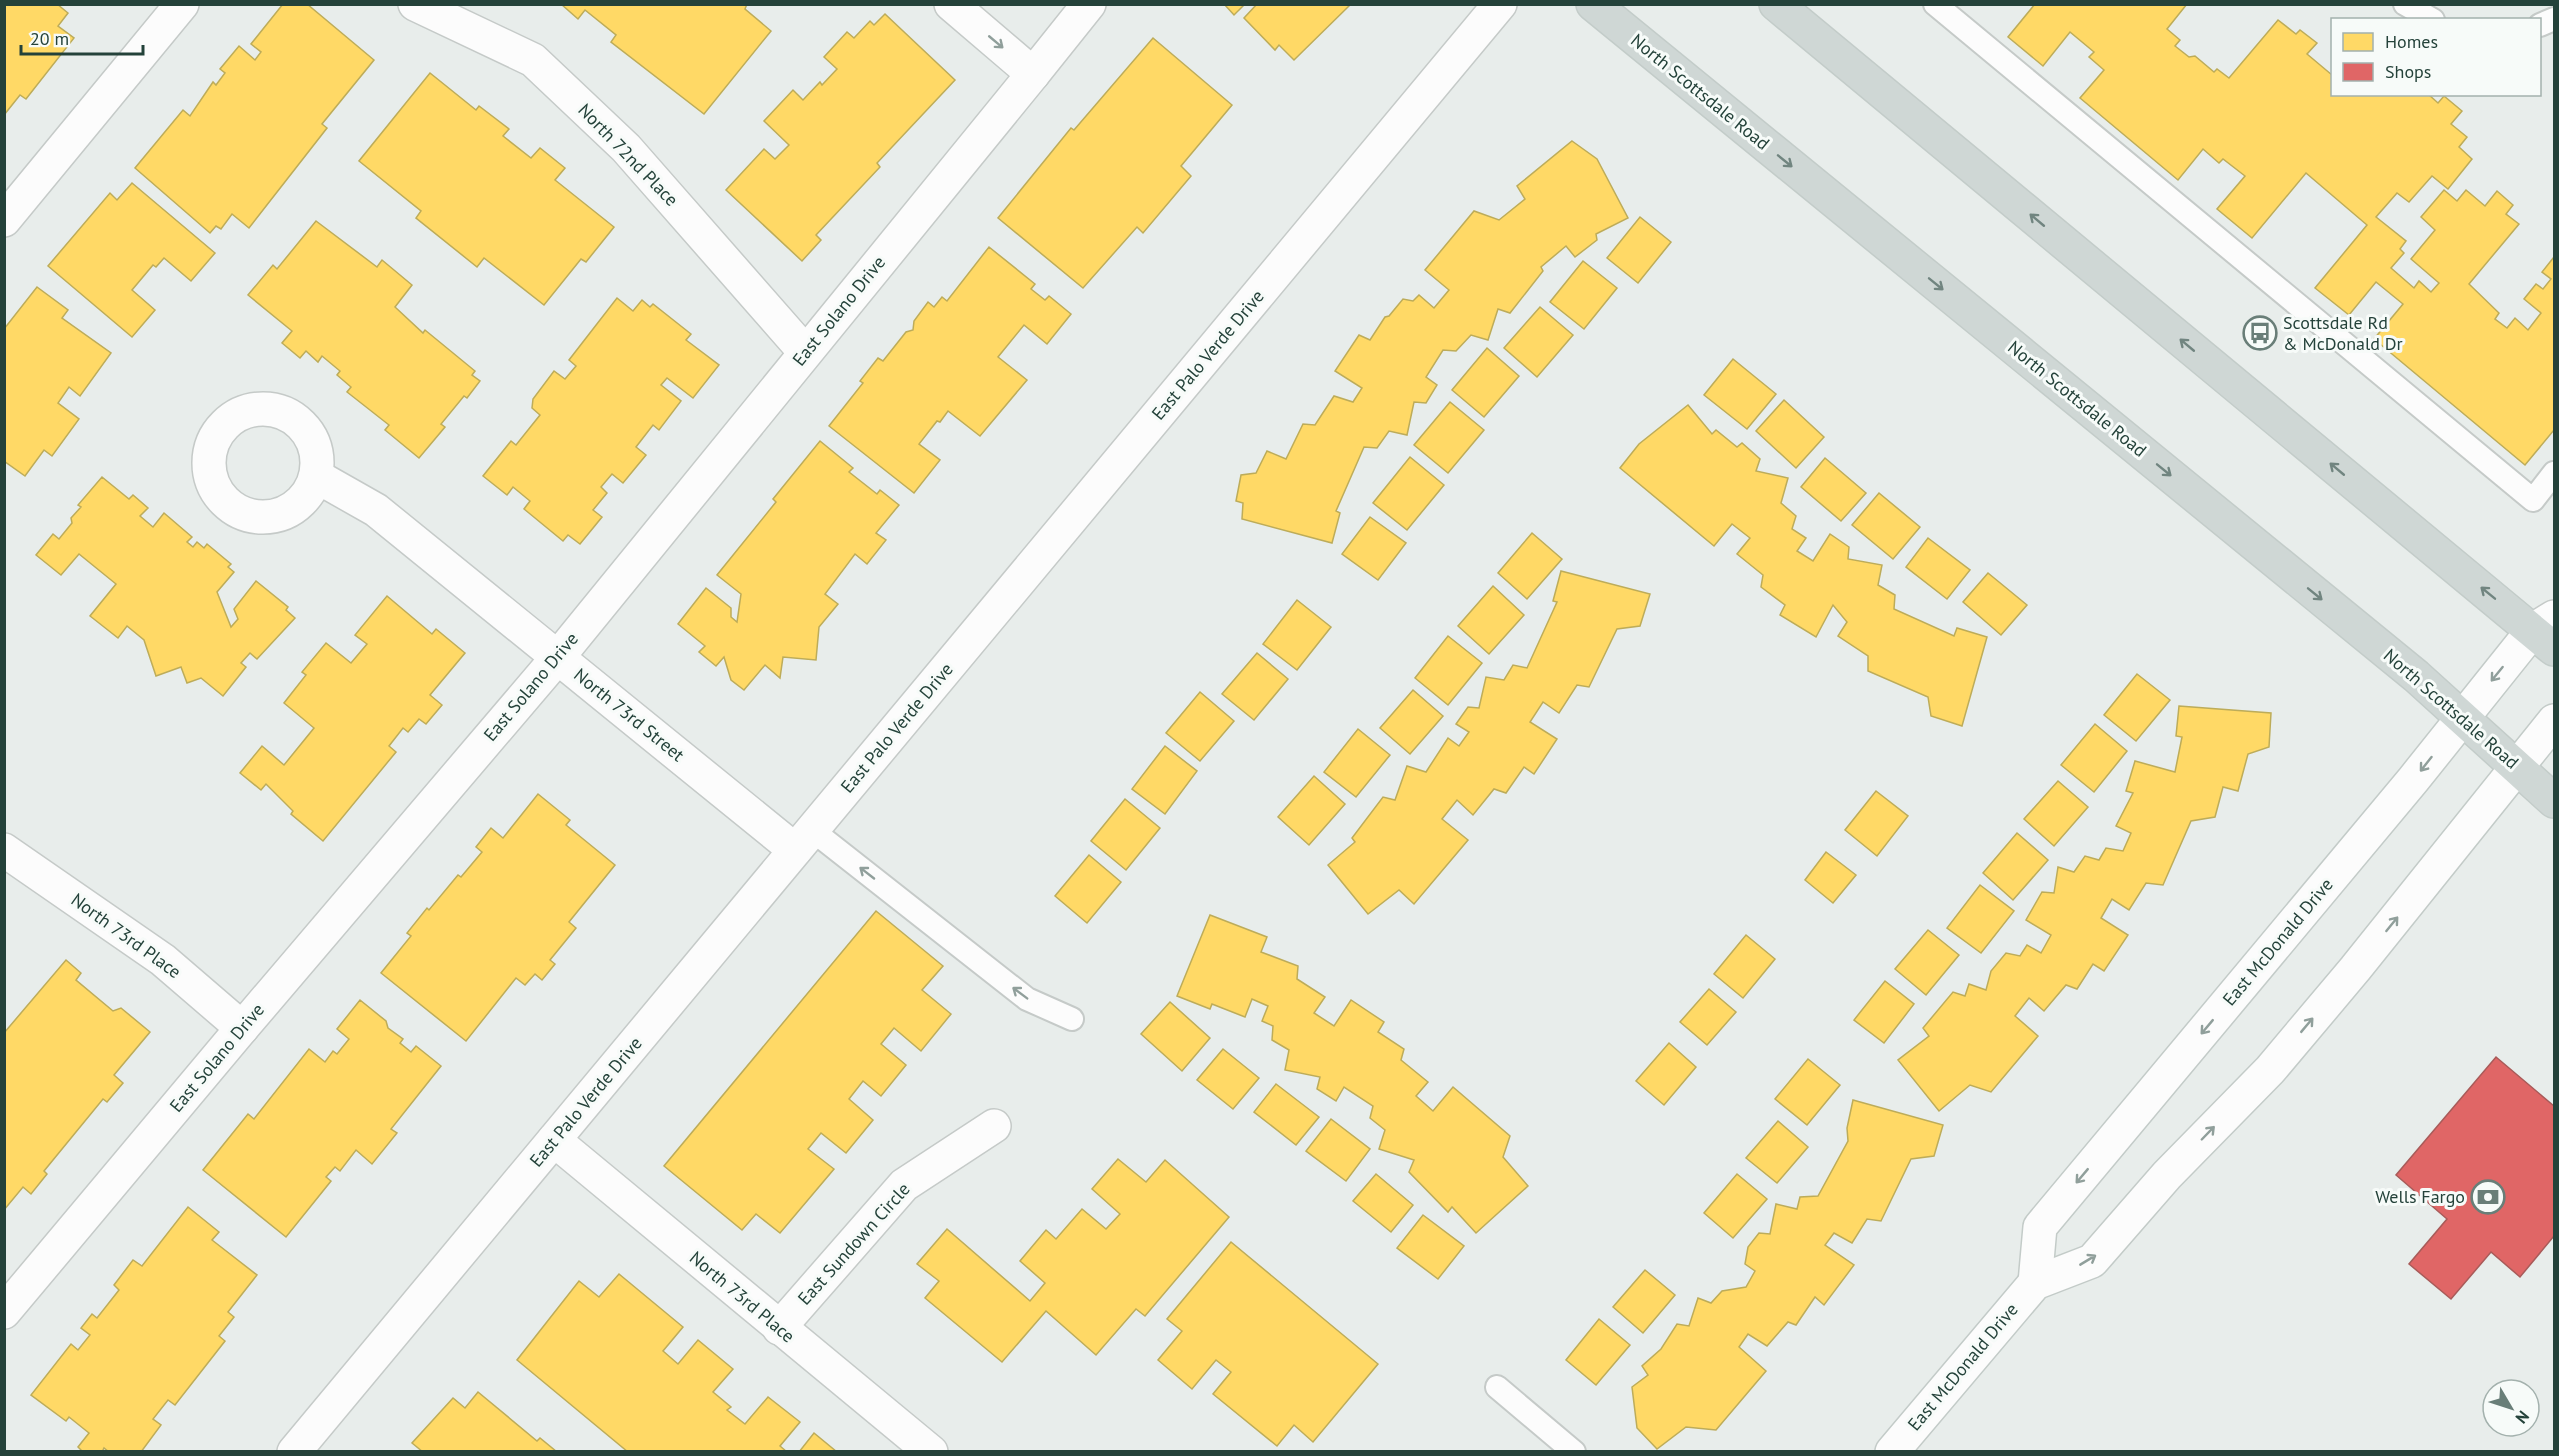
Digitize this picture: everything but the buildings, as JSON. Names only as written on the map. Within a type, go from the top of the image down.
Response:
[{"type":"main road","name":"North Scottsdale Road","points":[[1593,4],[2416,676],[2554,801]]},
{"type":"main road","points":[[1776,4],[2547,632]]},
{"type":"street","points":[[4,220],[182,4]]},
{"type":"street","name":"North 72nd Place","points":[[415,4],[533,60],[626,148],[804,352]]},
{"type":"street","points":[[951,4],[1033,74]]},
{"type":"street","name":"East Solano Drive","points":[[10,1295],[242,1028],[558,657],[1089,4]]},
{"type":"street","name":"East Palo Verde Drive","points":[[294,1452],[1500,4]]},
{"type":"street","name":"North 73rd Street","points":[[316,476],[376,510],[558,657],[804,840]]},
{"type":"street","name":"East McDonald Drive","points":[[2035,1283],[2040,1227],[2413,780],[2462,718],[2547,632]]},
{"type":"street","name":"East McDonald Drive","points":[[1892,1452],[2035,1283],[2092,1261],[2167,1175],[2270,1070],[2554,721]]},
{"type":"street","name":"North 73rd Place","points":[[4,850],[163,960],[242,1028]]},
{"type":"street","name":"East Sundown Circle","points":[[779,1328],[904,1185],[994,1126]]},
{"type":"street","name":"North 73rd Place","points":[[554,1140],[931,1452]]},
{"type":"lane","points":[[1935,4],[2533,500],[2554,473]]},
{"type":"lane","points":[[2405,4],[2430,18]]},
{"type":"lane","points":[[804,840],[1027,999],[1072,1019]]},
{"type":"lane","points":[[1497,1387],[1574,1452]]},
{"type":"place","name":"Scottsdale Rd & McDonald Dr","points":[[2260,333]]},
{"type":"place","name":"Wells Fargo","points":[[2488,1197]]}]
